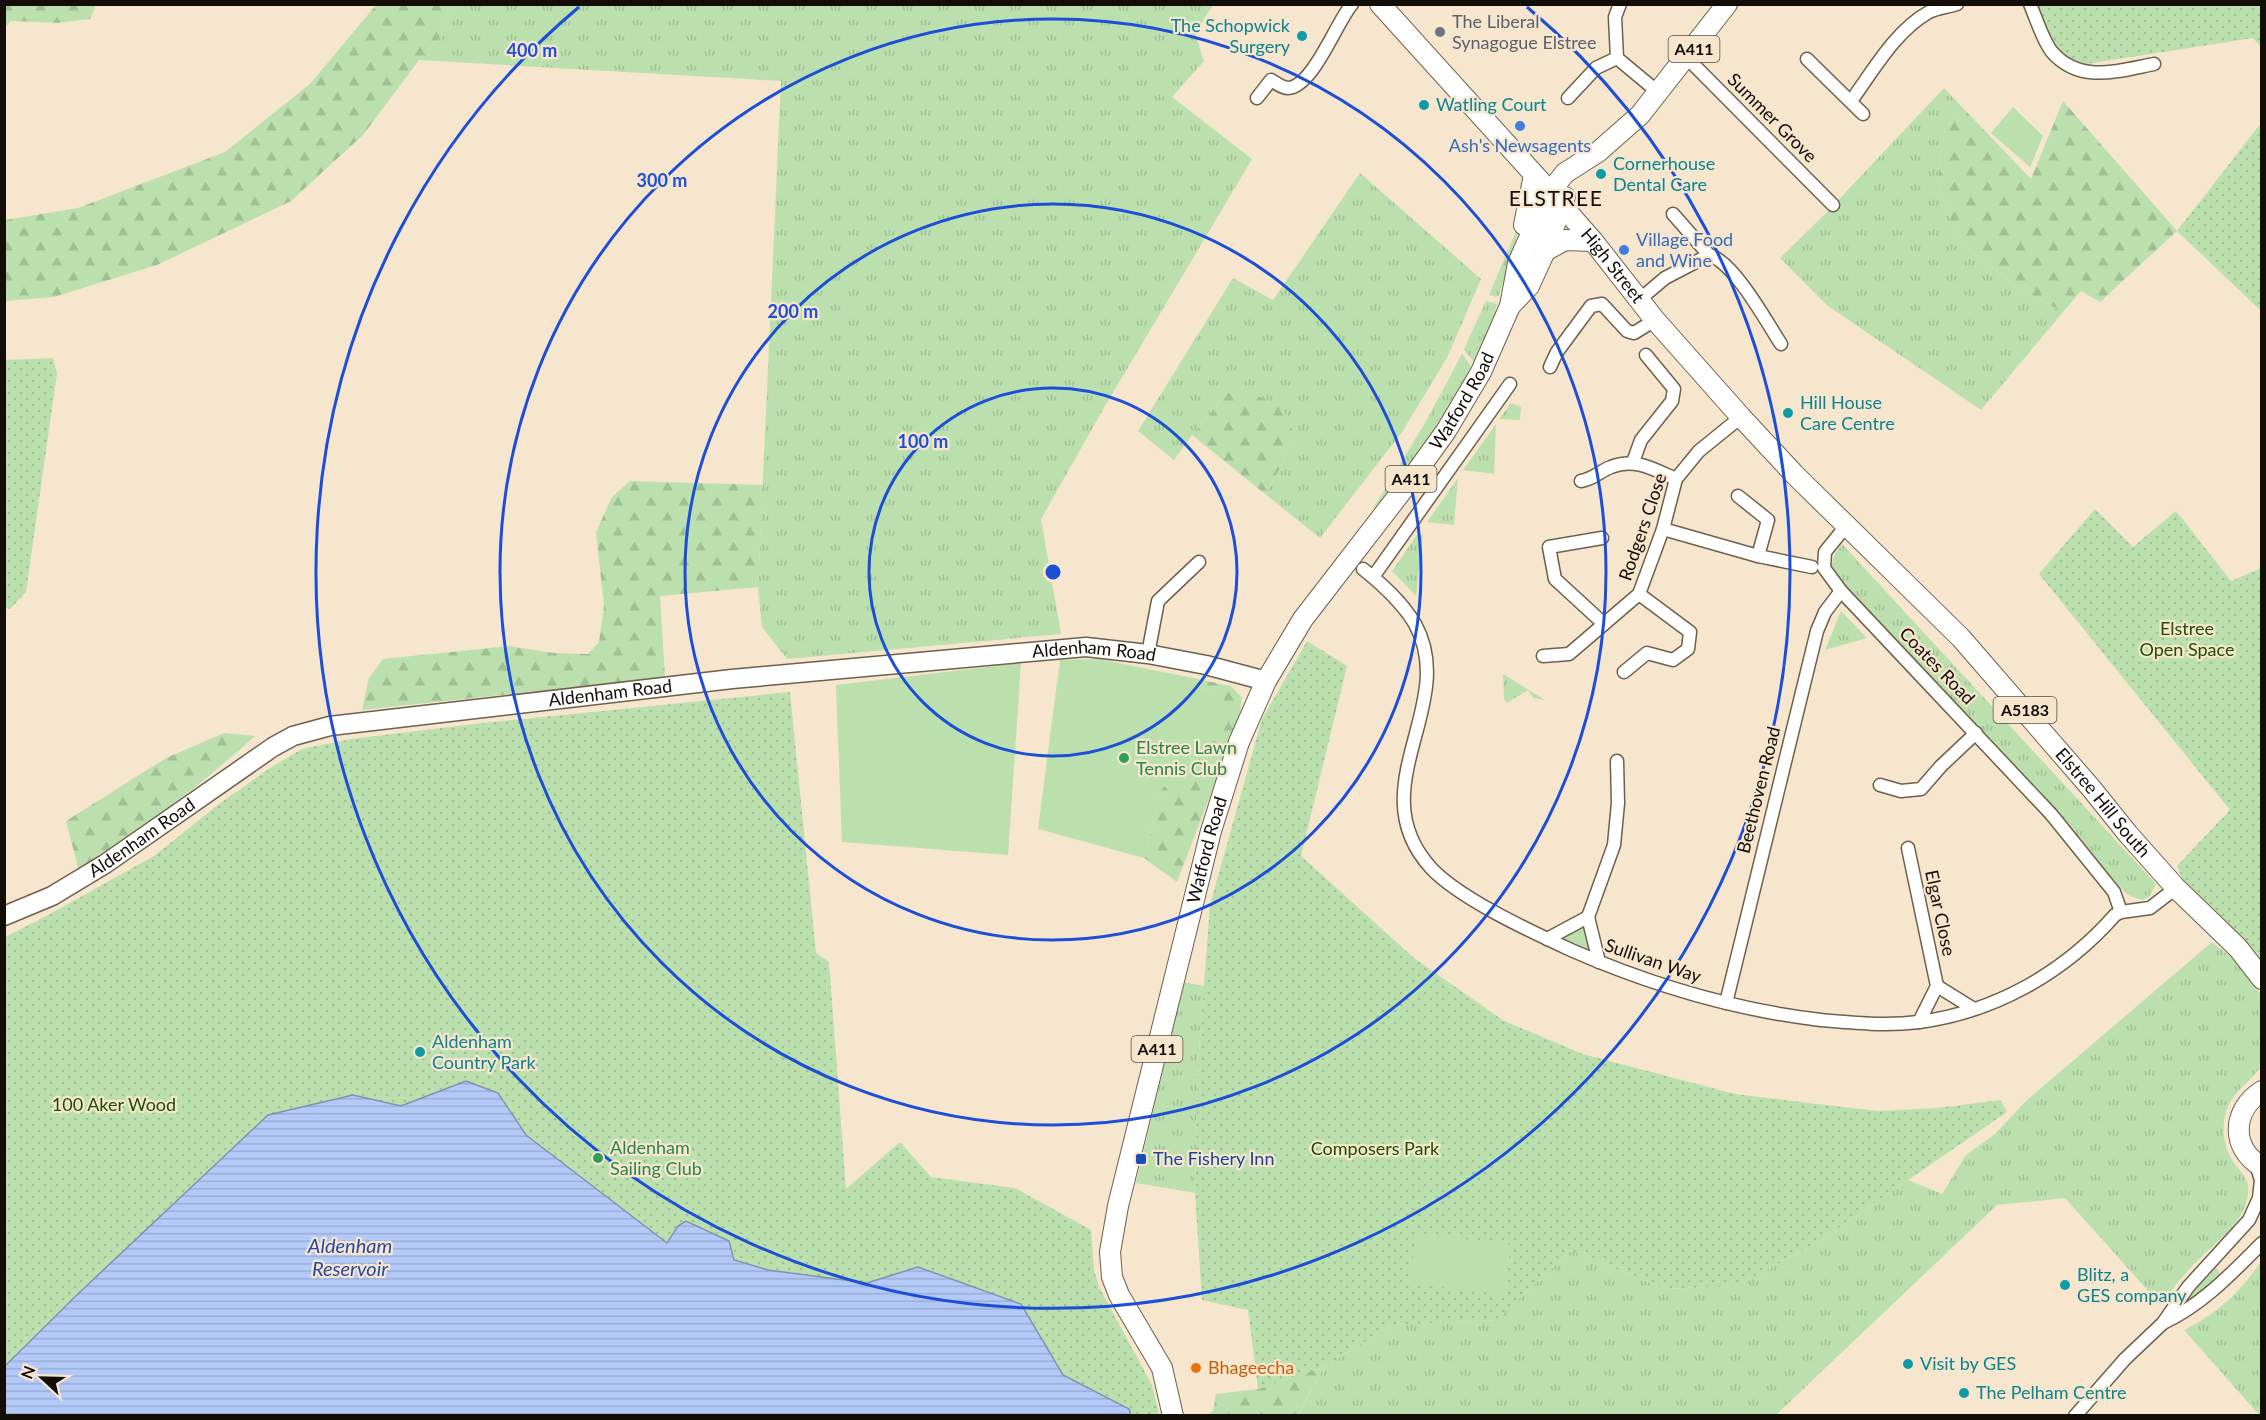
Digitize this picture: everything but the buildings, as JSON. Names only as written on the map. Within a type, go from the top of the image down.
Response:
[{"type":"main road","name":"High Street","points":[[1380,4],[1593,241],[1655,320],[1819,500]]},
{"type":"main road","name":"A411","points":[[1556,199],[1564,173],[1598,152],[1640,115],[1687,58],[1727,4]]},
{"type":"main road","points":[[1518,263],[1534,175]]},
{"type":"main road","name":"Watford Road","points":[[1510,306],[1529,286],[1545,251],[1556,199]]},
{"type":"main road","name":"Watford Road","points":[[1173,1416],[1162,1368],[1115,1285],[1110,1268],[1110,1252],[1118,1206],[1211,831],[1239,742],[1266,681],[1303,619],[1446,431],[1480,372],[1510,306],[1518,263],[1556,199]]},
{"type":"main road","points":[[1545,251],[1565,240],[1593,241]]},
{"type":"main road","name":"Elstree Hill South","points":[[1819,500],[1961,638],[2128,834],[2176,888],[2238,948],[2262,979]]},
{"type":"main road","points":[[2259,1165],[2242,1145],[2239,1126],[2244,1106],[2262,1091]]},
{"type":"street","points":[[1257,98],[1271,80],[1282,87],[1290,88],[1297,85],[1308,74],[1334,36],[1352,4]]},
{"type":"street","points":[[1620,4],[1615,17],[1617,58],[1659,93]]},
{"type":"street","points":[[1851,101],[1885,54],[1910,27],[1930,11],[1957,4]]},
{"type":"street","points":[[2030,4],[2051,51],[2071,68],[2097,74],[2154,64]]},
{"type":"street","points":[[1568,98],[1596,69],[1617,58]]},
{"type":"street","name":"Summer Grove","points":[[1687,58],[1833,205]]},
{"type":"street","points":[[1807,59],[1863,114]]},
{"type":"street","points":[[1673,214],[1747,291],[1781,344]]},
{"type":"street","points":[[1639,300],[1665,278],[1713,256]]},
{"type":"street","points":[[1550,368],[1557,352],[1590,306],[1602,304],[1627,331],[1634,333],[1641,331],[1655,320]]},
{"type":"street","points":[[1633,462],[1641,440],[1672,401],[1674,389],[1646,355]]},
{"type":"street","name":"Sullivan Way","points":[[1510,384],[1368,573],[1401,603],[1416,627],[1424,648],[1428,674],[1426,696],[1407,765],[1403,791],[1405,816],[1411,836],[1431,868],[1492,910],[1547,939],[1599,962],[1667,986],[1726,1003],[1791,1016],[1879,1025],[1919,1022],[1974,1009],[2021,991],[2060,967],[2121,912]]},
{"type":"street","name":"Rodgers Close","points":[[1543,656],[1569,654],[1639,594],[1663,529],[1676,479],[1699,451],[1741,417]]},
{"type":"street","points":[[1581,481],[1592,479],[1612,466],[1633,462],[1676,479]]},
{"type":"street","points":[[1738,496],[1768,520],[1758,556]]},
{"type":"street","name":"Coates Road","points":[[1846,526],[1830,544],[1823,560],[1824,568],[1841,591],[2051,814],[2114,892],[2121,912]]},
{"type":"street","points":[[1663,529],[1758,556],[1812,567]]},
{"type":"street","points":[[1602,538],[1549,547],[1555,579],[1604,624]]},
{"type":"street","points":[[1149,654],[1158,601],[1199,562]]},
{"type":"street","name":"Beethoven Road","points":[[1726,1003],[1817,631],[1826,612],[1841,591]]},
{"type":"street","points":[[1624,672],[1647,653],[1673,660],[1688,649],[1690,632],[1639,594]]},
{"type":"street","name":"Aldenham Road","points":[[4,916],[52,896],[105,864],[293,735],[330,726],[732,679],[1086,647],[1149,654],[1206,664],[1266,681]]},
{"type":"street","points":[[1880,785],[1901,791],[1921,789],[1941,766],[1976,733]]},
{"type":"street","points":[[1599,962],[1588,917],[1614,845],[1618,803],[1617,761]]},
{"type":"street","name":"Elgar Close","points":[[1908,848],[1937,986]]},
{"type":"street","points":[[2121,912],[2150,908],[2176,888]]},
{"type":"street","points":[[1547,939],[1588,917]]},
{"type":"street","points":[[1919,1022],[1937,986],[1974,1009]]},
{"type":"street","points":[[2075,1416],[2125,1359],[2163,1323],[2187,1287],[2249,1220],[2259,1198],[2261,1180],[2259,1165]]},
{"type":"street","points":[[2163,1323],[2180,1315],[2203,1299],[2262,1243]]},
{"type":"green space","points":[[5,4],[96,5],[90,19],[58,23],[11,21],[5,28]]},
{"type":"green space","points":[[376,5],[457,5],[441,36],[419,60],[363,135],[291,201],[157,265],[54,297],[5,301],[5,220],[78,208],[225,152],[310,84]]},
{"type":"green space","points":[[457,5],[1213,5],[1195,33],[1204,61],[1172,97],[1252,159],[1105,406],[1041,519],[1061,634],[787,659],[762,627],[758,587],[781,81],[419,60],[441,36]]},
{"type":"green space","points":[[2034,5],[2261,5],[2261,47],[2253,38],[2086,64],[2066,55],[2059,49]]},
{"type":"green space","points":[[1944,88],[1962,107],[1945,128],[1938,179],[1946,211],[1959,242],[2019,288],[2063,312],[1981,410],[1828,306],[1780,258],[1827,212]]},
{"type":"green space","points":[[2063,101],[2177,231],[2100,302],[2081,291],[2063,312],[2019,288],[1959,242],[1946,212],[1938,179],[1945,128],[1962,107],[2031,179]]},
{"type":"green space","points":[[2013,107],[2043,136],[2030,167],[1991,133]]},
{"type":"green space","points":[[2261,123],[2261,311],[2177,231]]},
{"type":"green space","points":[[1360,173],[1481,279],[1447,358],[1402,432],[1320,538],[1265,494],[1294,444],[1228,393],[1174,460],[1138,431],[1233,278],[1273,300]]},
{"type":"green space","points":[[1517,229],[1519,230],[1499,295],[1496,297],[1489,295]]},
{"type":"green space","points":[[1486,301],[1497,304],[1489,337],[1476,365],[1464,349]]},
{"type":"green space","points":[[1462,354],[1474,370],[1440,426],[1415,461],[1372,510],[1425,423]]},
{"type":"green space","points":[[53,358],[57,373],[26,592],[10,609],[4,607],[5,360]]},
{"type":"green space","points":[[1228,393],[1253,394],[1276,404],[1290,419],[1294,444],[1265,494],[1192,435]]},
{"type":"green space","points":[[1511,403],[1521,407],[1520,420],[1499,419]]},
{"type":"green space","points":[[1496,424],[1494,474],[1463,470]]},
{"type":"green space","points":[[1458,478],[1454,525],[1427,522]]},
{"type":"green space","points":[[630,481],[763,485],[758,587],[660,596],[665,677],[362,710],[369,678],[383,659],[509,646],[554,653],[588,654],[599,642],[604,606],[596,532],[612,497]]},
{"type":"green space","name":"Elstree Open Space","points":[[2095,509],[2133,547],[2176,511],[2231,581],[2261,568],[2261,963],[2227,924],[2186,887],[2177,866],[2230,810],[2039,574]]},
{"type":"green space","points":[[1417,535],[1423,535],[1416,596],[1392,571]]},
{"type":"green space","points":[[1842,544],[2156,884],[2149,897],[2142,900],[2128,895],[1838,580],[1831,566]]},
{"type":"green space","points":[[1841,611],[1867,638],[1825,650]]},
{"type":"green space","name":"Composers Park","points":[[1307,641],[1347,666],[1301,856],[1414,958],[1504,1021],[1583,1054],[1735,1094],[1877,1111],[1938,1108],[2000,1100],[2007,1112],[1815,1244],[1736,1286],[1665,1289],[1571,1250],[1496,1320],[1392,1325],[1324,1367],[1258,1389],[1248,1310],[1202,1300],[1195,1193],[1198,1064],[1210,905],[1262,719]]},
{"type":"green space","name":"Elstree Lawn Tennis Club","points":[[1099,659],[1193,678],[1194,686],[1214,693],[1226,707],[1220,733],[1181,782],[1162,788],[1144,858],[1038,829],[1060,660]]},
{"type":"green space","points":[[1021,663],[1008,855],[842,842],[836,685]]},
{"type":"green space","points":[[1503,674],[1545,700],[1533,698],[1528,690],[1507,703],[1504,699]]},
{"type":"green space","points":[[1193,678],[1231,686],[1242,698],[1238,723],[1177,882],[1144,858],[1162,788],[1214,693],[1194,686]]},
{"type":"green space","name":"Aldenham Country Park","points":[[790,692],[816,953],[829,962],[846,1189],[900,1142],[931,1177],[1015,1188],[1091,1230],[1094,1270],[1099,1287],[1152,1385],[1159,1415],[5,1416],[5,937],[154,856],[219,804],[270,768],[302,749],[351,739],[474,724]]},
{"type":"green space","points":[[224,733],[255,736],[170,807],[79,871],[66,821],[166,758]]},
{"type":"green space","points":[[1584,926],[1590,949],[1587,950],[1562,937]]},
{"type":"green space","points":[[2212,942],[2240,964],[2261,995],[2261,1067],[2232,1098],[2224,1127],[2226,1147],[2230,1157],[2246,1179],[2248,1194],[2235,1223],[2191,1267],[2160,1304],[2065,1198],[1997,1205],[1776,1415],[1298,1416],[1324,1367],[1392,1325],[1496,1320],[1571,1250],[1665,1289],[1736,1286],[1815,1244],[1908,1180],[1942,1194],[1966,1155],[1995,1134],[2027,1100]]},
{"type":"green space","points":[[1184,982],[1204,986],[1198,1064],[1195,1193],[1136,1183]]},
{"type":"green space","points":[[1416,1233],[1511,1245],[1504,1295],[1409,1283]]},
{"type":"green space","points":[[2261,1262],[2262,1415],[2260,1416],[2184,1330],[2207,1317],[2227,1301]]},
{"type":"green space","points":[[2216,1268],[2222,1276],[2208,1289],[2181,1305]]},
{"type":"green space","points":[[1324,1367],[1298,1415],[1205,1416],[1213,1411],[1216,1394],[1258,1389]]},
{"type":"water","name":"Aldenham Reservoir","points":[[466,1081],[498,1093],[526,1135],[667,1243],[678,1226],[686,1221],[729,1241],[734,1260],[768,1270],[867,1283],[918,1267],[1021,1304],[1063,1375],[1129,1409],[1131,1415],[5,1415],[5,1366],[268,1115],[353,1095],[401,1106]]},
{"type":"place","name":"The Liberal Synagogue Elstree","points":[[1440,32]]},
{"type":"place","name":"The Schopwick Surgery","points":[[1302,36]]},
{"type":"place","name":"Watling Court","points":[[1424,105]]},
{"type":"place","name":"Ash's Newsagents","points":[[1520,126]]},
{"type":"place","name":"Cornerhouse Dental Care","points":[[1601,174]]},
{"type":"place","name":"Village Food and Wine","points":[[1624,250]]},
{"type":"place","name":"Hill House Care Centre","points":[[1788,413]]},
{"type":"place","name":"Elstree Lawn Tennis Club","points":[[1124,758]]},
{"type":"place","name":"Aldenham Country Park","points":[[420,1052]]},
{"type":"place","name":"Aldenham Sailing Club","points":[[598,1158]]},
{"type":"place","name":"The Fishery Inn","points":[[1141,1159]]},
{"type":"place","name":"Blitz, a GES company","points":[[2065,1285]]},
{"type":"place","name":"Visit by GES","points":[[1908,1364]]},
{"type":"place","name":"Bhageecha","points":[[1196,1368]]},
{"type":"place","name":"The Pelham Centre","points":[[1964,1393]]},
{"type":"district","name":"ELSTREE","points":[[1556,199]]},
{"type":"park label","name":"100 Aker Wood","points":[[114,1105]]}]
